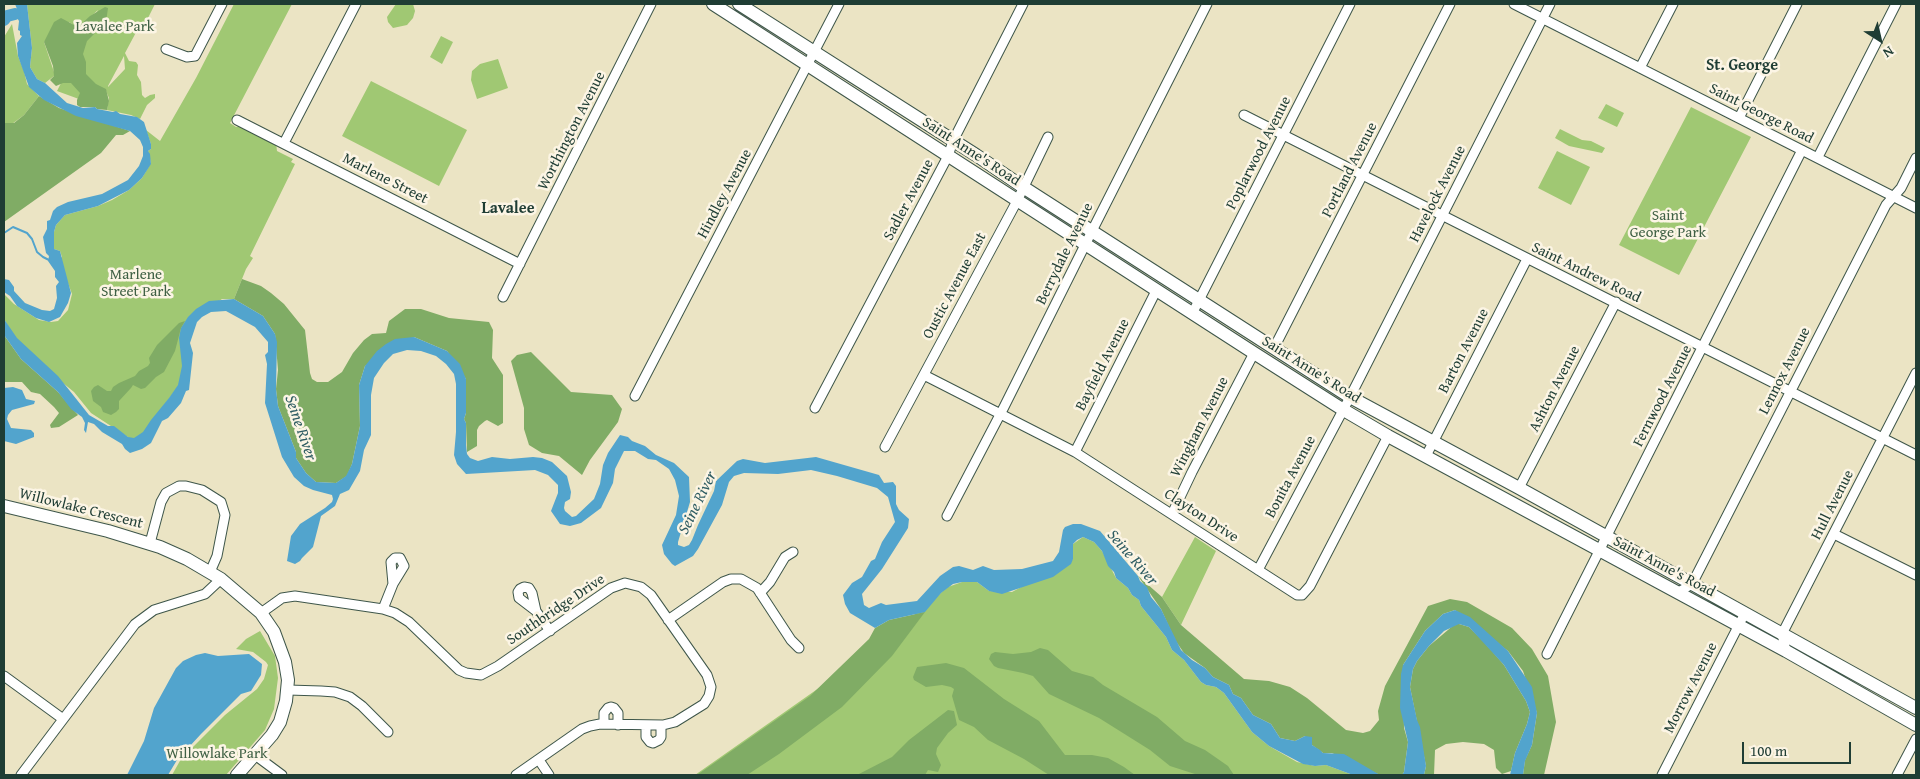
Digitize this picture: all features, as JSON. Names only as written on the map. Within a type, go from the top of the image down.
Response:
[{"type":"main road","name":"Saint Anne's Road","points":[[712,4],[1342,409],[1388,436],[1832,676],[1916,725]]},
{"type":"main road","name":"Saint Anne's Road","points":[[739,4],[1350,397],[1519,488],[1916,708]]},
{"type":"main road","name":"Willowlake Crescent","points":[[4,506],[108,531],[150,543],[187,558],[215,575],[261,613],[274,632],[281,649],[285,662],[288,690],[280,722],[272,735],[237,775]]},
{"type":"main road","points":[[1832,676],[1842,674],[1847,669]]},
{"type":"street","points":[[166,49],[187,57],[195,56],[222,4]]},
{"type":"street","points":[[284,144],[356,4]]},
{"type":"street","name":"Worthington Avenue","points":[[504,297],[651,4]]},
{"type":"street","name":"Hindley Avenue","points":[[635,396],[838,4]]},
{"type":"street","name":"Sadler Avenue","points":[[815,408],[948,156],[1023,4]]},
{"type":"street","name":"Berrydale Avenue","points":[[947,516],[1000,416],[1207,4]]},
{"type":"street","name":"Poplarwood Avenue","points":[[1192,314],[1350,4]]},
{"type":"street","name":"Portland Avenue","points":[[1274,348],[1450,4]]},
{"type":"street","name":"Saint George Road","points":[[1514,4],[1916,208]]},
{"type":"street","name":"Havelock Avenue","points":[[1350,397],[1550,4]]},
{"type":"street","points":[[1640,68],[1673,4]]},
{"type":"street","points":[[1739,118],[1796,4]]},
{"type":"street","points":[[1818,157],[1896,4]]},
{"type":"street","name":"Saint Andrew Road","points":[[1244,115],[1916,455]]},
{"type":"street","name":"Marlene Street","points":[[237,120],[520,264]]},
{"type":"street","name":"Oustic Avenue East","points":[[885,447],[1017,201],[1048,137]]},
{"type":"street","name":"Fernwood Avenue","points":[[1547,654],[1802,150]]},
{"type":"street","name":"Lennox Avenue","points":[[1692,584],[1886,205],[1901,188],[1916,158]]},
{"type":"street","name":"Barton Avenue","points":[[1426,456],[1527,259]]},
{"type":"street","name":"Bayfield Avenue","points":[[1075,452],[1156,291]]},
{"type":"street","name":"Ashton Avenue","points":[[1519,488],[1616,302]]},
{"type":"street","name":"Wingham Avenue","points":[[1172,514],[1254,353]]},
{"type":"street","name":"Hull Avenue","points":[[1782,634],[1916,373]]},
{"type":"street","name":"Clayton Drive","points":[[924,375],[1000,416],[1075,452],[1297,595],[1302,595],[1310,586],[1388,436]]},
{"type":"street","name":"Bonita Avenue","points":[[1258,570],[1350,397]]},
{"type":"street","name":"Willowlake Crescent","points":[[150,543],[161,502],[166,493],[179,486],[202,490],[221,502],[225,515],[215,575]]},
{"type":"street","points":[[1834,534],[1916,575]]},
{"type":"street","points":[[760,594],[770,582],[785,557],[793,552]]},
{"type":"street","points":[[21,775],[135,624],[154,610],[205,594],[215,575]]},
{"type":"street","points":[[668,620],[723,582],[731,579],[742,579],[748,582],[760,594],[790,640],[799,648]]},
{"type":"street","name":"Southbridge Drive","points":[[261,613],[282,598],[295,596],[383,609],[395,613],[414,626],[459,670],[474,674],[489,672],[611,588],[625,583],[641,587],[650,595],[707,675],[711,687],[709,696],[704,704],[675,722],[661,725],[604,724],[582,729],[516,775]]},
{"type":"street","points":[[383,609],[393,584]]},
{"type":"street","points":[[1678,593],[1692,584]]},
{"type":"street","points":[[536,611],[550,631]]},
{"type":"street","name":"Morrow Avenue","points":[[1662,775],[1745,613]]},
{"type":"street","points":[[1782,634],[1786,651]]},
{"type":"street","points":[[4,676],[63,719]]},
{"type":"street","points":[[288,690],[321,691],[350,697],[362,706],[388,732]]},
{"type":"street","points":[[604,724],[604,712],[611,707],[618,713],[618,725]]},
{"type":"street","points":[[646,726],[646,737],[650,742],[654,743],[661,737],[661,725]]},
{"type":"street","points":[[1897,775],[1916,739]]},
{"type":"street","points":[[255,755],[282,775]]},
{"type":"street","points":[[539,760],[549,775]]},
{"type":"green space","name":"Lavalee Park","points":[[27,4],[155,4],[145,24],[141,23],[125,53],[129,61],[136,62],[138,65],[137,75],[141,82],[142,95],[145,98],[155,94],[155,98],[147,105],[140,119],[107,110],[109,98],[106,91],[98,106],[57,91],[98,10],[78,28],[69,22],[44,42],[54,72],[54,76],[45,83],[37,79],[30,67],[32,48]],"holes":[[[124,56],[125,69],[108,87]]]},
{"type":"green space","name":"Marlene Street Park","points":[[234,4],[292,4],[230,123],[276,143],[277,151],[293,159],[291,162],[295,164],[250,256],[253,258],[246,269],[234,299],[222,299],[188,322],[184,378],[137,443],[91,413],[74,392],[30,356],[17,341],[4,319],[4,294],[14,304],[39,320],[58,321],[68,310],[72,294],[59,259],[62,257],[60,251],[54,249],[56,225],[65,215],[112,200],[129,190],[142,178],[151,163],[148,151],[151,149],[151,144],[146,130],[160,141],[196,78]]},
{"type":"green space","points":[[396,4],[413,4],[415,11],[413,18],[407,25],[393,28],[388,22],[387,17]]},
{"type":"green space","points":[[105,7],[108,8],[106,22],[98,25],[97,31],[87,41],[83,54],[86,62],[86,74],[96,84],[106,89],[109,101],[107,110],[95,107],[80,107],[77,105],[77,100],[80,93],[71,83],[63,83],[56,86],[50,80],[54,76],[53,66],[44,42],[54,22],[61,18],[78,27],[90,16]]},
{"type":"green space","points":[[12,24],[18,56],[27,84],[39,96],[24,115],[12,124],[4,123],[4,37]]},
{"type":"green space","points":[[441,36],[453,42],[442,64],[430,57]]},
{"type":"green space","points":[[498,59],[508,88],[477,99],[471,80],[472,71],[480,64]]},
{"type":"green space","points":[[371,81],[467,130],[439,186],[342,136]]},
{"type":"green space","points":[[39,96],[59,108],[130,131],[123,135],[116,135],[101,153],[4,222],[4,123],[14,123],[24,115]]},
{"type":"green space","points":[[1606,104],[1624,113],[1617,127],[1598,118]]},
{"type":"green space","name":"Saint George Park","points":[[1691,107],[1751,137],[1679,275],[1619,245]]},
{"type":"green space","points":[[1560,129],[1582,140],[1591,141],[1605,148],[1602,153],[1569,146],[1555,138]]},
{"type":"green space","points":[[1557,151],[1590,167],[1571,205],[1538,188]]},
{"type":"green space","points":[[242,279],[261,286],[271,293],[284,304],[305,330],[310,373],[312,379],[317,382],[328,382],[342,372],[353,353],[364,340],[372,334],[386,333],[389,321],[405,309],[421,309],[449,318],[489,322],[493,330],[492,358],[503,375],[503,423],[498,426],[487,420],[485,421],[477,430],[477,446],[467,452],[466,423],[464,419],[466,413],[466,379],[447,351],[414,337],[365,366],[359,385],[360,426],[352,464],[347,476],[336,483],[316,482],[306,473],[296,458],[296,452],[278,406],[275,334],[263,316],[234,299]]},
{"type":"green space","points":[[185,321],[181,328],[175,351],[164,372],[145,388],[141,389],[133,385],[119,401],[119,409],[116,412],[111,415],[103,412],[101,407],[93,401],[91,391],[94,387],[98,385],[107,391],[111,391],[119,383],[135,376],[139,371],[148,366],[150,363],[149,358],[157,345],[179,323]]},
{"type":"green space","points":[[4,335],[21,359],[58,392],[78,415],[59,427],[51,428],[50,425],[59,413],[54,407],[40,394],[31,392],[22,382],[4,382]]},
{"type":"green space","points":[[531,352],[571,392],[612,395],[622,409],[618,422],[590,460],[582,475],[559,456],[542,453],[529,445],[524,429],[524,408],[511,361],[517,355]]},
{"type":"green space","points":[[1083,537],[1094,542],[1102,551],[1116,578],[1139,600],[1141,606],[1166,637],[1172,650],[1184,660],[1201,682],[1216,687],[1224,693],[1252,732],[1269,746],[1297,762],[1315,766],[1326,765],[1353,775],[695,775],[863,657],[948,587],[962,582],[977,582],[989,591],[1012,592],[1073,559],[1073,544]]},
{"type":"green space","points":[[1195,537],[1216,551],[1181,625],[1162,597]]},
{"type":"green space","points":[[1138,576],[1162,597],[1181,625],[1244,679],[1269,681],[1290,687],[1307,698],[1346,730],[1363,733],[1370,731],[1379,720],[1378,711],[1385,686],[1428,606],[1450,599],[1467,602],[1512,628],[1532,649],[1548,676],[1556,722],[1544,775],[1523,775],[1525,760],[1532,745],[1537,713],[1523,671],[1508,651],[1455,610],[1443,614],[1425,631],[1403,665],[1404,728],[1408,742],[1404,772],[1402,775],[1380,775],[1332,753],[1323,753],[1312,745],[1305,736],[1295,741],[1280,738],[1271,724],[1253,715],[1241,698],[1233,694],[1229,685],[1213,677],[1205,668],[1184,653],[1175,640],[1161,609]]},
{"type":"green space","points":[[925,612],[892,656],[842,707],[779,754],[747,775],[697,775],[810,696],[869,639],[875,628],[889,620]]},
{"type":"green space","points":[[1455,624],[1469,627],[1485,643],[1504,665],[1526,701],[1530,712],[1515,753],[1511,771],[1502,774],[1496,768],[1494,750],[1484,744],[1463,742],[1446,744],[1435,750],[1434,775],[1424,775],[1426,766],[1410,687],[1413,669],[1429,646]]},
{"type":"green space","name":"Willowlake Park","points":[[260,631],[275,656],[278,678],[274,709],[265,730],[226,775],[172,775],[181,759],[225,715],[257,689],[264,679],[268,665],[266,662],[253,652],[236,649],[246,639]]},
{"type":"green space","points":[[1040,648],[1048,650],[1072,671],[1093,677],[1157,717],[1185,741],[1205,750],[1228,766],[1234,775],[1198,775],[1170,766],[1150,750],[1099,718],[1049,694],[1033,676],[998,668],[989,659],[991,654],[995,652],[1013,654],[1031,652]]},
{"type":"green space","points":[[946,663],[964,668],[1004,699],[1039,721],[1065,755],[1092,755],[1108,758],[1135,775],[1049,775],[988,740],[974,727],[959,720],[952,696],[954,689],[942,685],[926,687],[914,680],[913,677],[917,667]]},
{"type":"green space","points":[[948,710],[954,711],[957,725],[948,733],[937,748],[936,754],[941,765],[938,772],[928,770],[925,775],[857,775],[892,757],[909,740]]},
{"type":"water","points":[[15,4],[27,4],[32,48],[30,67],[37,79],[45,83],[67,103],[83,108],[95,107],[97,109],[116,111],[120,114],[137,117],[144,122],[151,144],[151,149],[148,151],[151,164],[142,178],[129,190],[98,206],[65,215],[56,225],[54,249],[60,251],[71,293],[60,317],[49,322],[36,318],[17,306],[10,296],[4,292],[4,279],[9,280],[14,287],[14,291],[25,303],[42,310],[50,311],[54,309],[57,298],[56,286],[59,282],[55,277],[55,271],[48,261],[49,256],[46,253],[43,237],[47,229],[47,221],[50,220],[53,211],[57,207],[68,202],[102,194],[128,180],[139,166],[143,156],[143,147],[140,140],[130,131],[76,116],[44,100],[29,87],[18,56],[17,43],[22,36],[18,30],[19,21],[16,16],[17,9]]},
{"type":"water","name":"Seine River","points":[[234,299],[263,316],[275,334],[277,342],[276,389],[278,406],[296,452],[296,458],[306,473],[316,482],[336,483],[346,476],[352,464],[360,426],[359,385],[365,366],[377,351],[386,344],[395,339],[414,337],[447,351],[460,364],[466,379],[466,413],[464,419],[466,423],[467,454],[470,458],[478,461],[492,457],[510,459],[533,457],[552,462],[567,476],[571,492],[570,499],[565,502],[564,508],[572,517],[576,516],[594,499],[600,484],[603,465],[608,453],[620,435],[628,437],[632,441],[645,446],[656,455],[674,463],[689,477],[690,502],[678,542],[678,545],[684,547],[689,545],[692,540],[714,491],[716,481],[737,461],[743,459],[765,463],[816,457],[879,475],[884,483],[893,482],[896,486],[896,504],[899,510],[909,519],[908,528],[882,569],[862,594],[864,605],[869,608],[881,603],[886,605],[917,601],[940,576],[953,567],[959,566],[973,570],[983,566],[994,570],[1022,569],[1053,561],[1059,552],[1063,530],[1065,527],[1073,524],[1081,524],[1100,531],[1138,576],[1140,581],[1147,587],[1151,597],[1161,609],[1181,650],[1205,668],[1213,677],[1229,685],[1233,694],[1241,698],[1253,715],[1271,724],[1280,738],[1295,741],[1305,736],[1312,737],[1312,745],[1323,753],[1344,754],[1380,775],[1353,775],[1326,765],[1303,764],[1269,746],[1252,732],[1224,693],[1216,687],[1201,682],[1184,660],[1172,650],[1166,637],[1141,606],[1139,600],[1116,578],[1114,572],[1108,566],[1102,551],[1094,542],[1083,537],[1073,544],[1071,564],[1053,577],[1002,594],[989,591],[977,582],[953,584],[941,593],[925,612],[889,620],[875,628],[850,613],[843,595],[852,583],[862,577],[871,561],[875,559],[882,542],[895,522],[888,497],[877,488],[811,470],[778,474],[744,473],[734,476],[729,482],[722,505],[698,549],[693,556],[675,566],[664,554],[662,545],[676,515],[679,496],[675,480],[669,469],[656,460],[648,459],[635,451],[624,451],[615,469],[613,483],[601,508],[581,523],[570,526],[560,524],[551,511],[558,493],[558,485],[548,475],[535,470],[466,474],[457,464],[454,455],[456,384],[454,374],[436,356],[421,351],[407,350],[393,354],[374,378],[371,395],[371,435],[364,450],[360,471],[349,490],[340,494],[335,506],[321,516],[313,547],[295,564],[287,561],[291,536],[300,524],[325,508],[333,499],[332,495],[304,486],[294,477],[282,457],[265,403],[267,364],[265,355],[268,352],[268,342],[255,327],[226,311],[211,312],[197,322],[190,343],[193,353],[189,390],[186,391],[181,403],[168,418],[162,421],[151,443],[142,449],[130,453],[122,444],[102,432],[94,424],[88,422],[86,433],[82,417],[71,409],[58,392],[21,359],[4,335],[4,319],[17,338],[58,376],[89,415],[108,426],[114,426],[128,437],[134,438],[143,432],[178,385],[182,366],[179,338],[181,328],[188,317],[196,309],[209,301]]},
{"type":"water","points":[[13,387],[22,390],[26,399],[35,401],[34,404],[12,410],[8,415],[7,419],[11,428],[31,430],[34,433],[34,437],[16,444],[4,441],[4,388]]},
{"type":"water","points":[[1455,610],[1470,617],[1508,651],[1532,687],[1537,713],[1532,745],[1525,761],[1523,775],[1510,775],[1515,753],[1530,712],[1526,701],[1504,665],[1469,627],[1459,624],[1444,631],[1429,646],[1413,669],[1410,687],[1420,727],[1426,766],[1424,775],[1402,775],[1408,742],[1400,708],[1403,665],[1425,631],[1443,614]]},
{"type":"water","points":[[205,653],[218,656],[249,654],[262,664],[261,675],[251,691],[241,694],[201,734],[177,760],[168,775],[127,775],[144,741],[154,708],[176,668],[183,661]]},
{"type":"waterway","points":[[4,20],[7,16],[15,14]]},
{"type":"waterway","points":[[4,233],[13,227],[27,233],[32,239],[37,252],[49,260]]},
{"type":"district","name":"St. George","points":[[1742,66]]},
{"type":"district","name":"Lavalee","points":[[508,209]]}]
